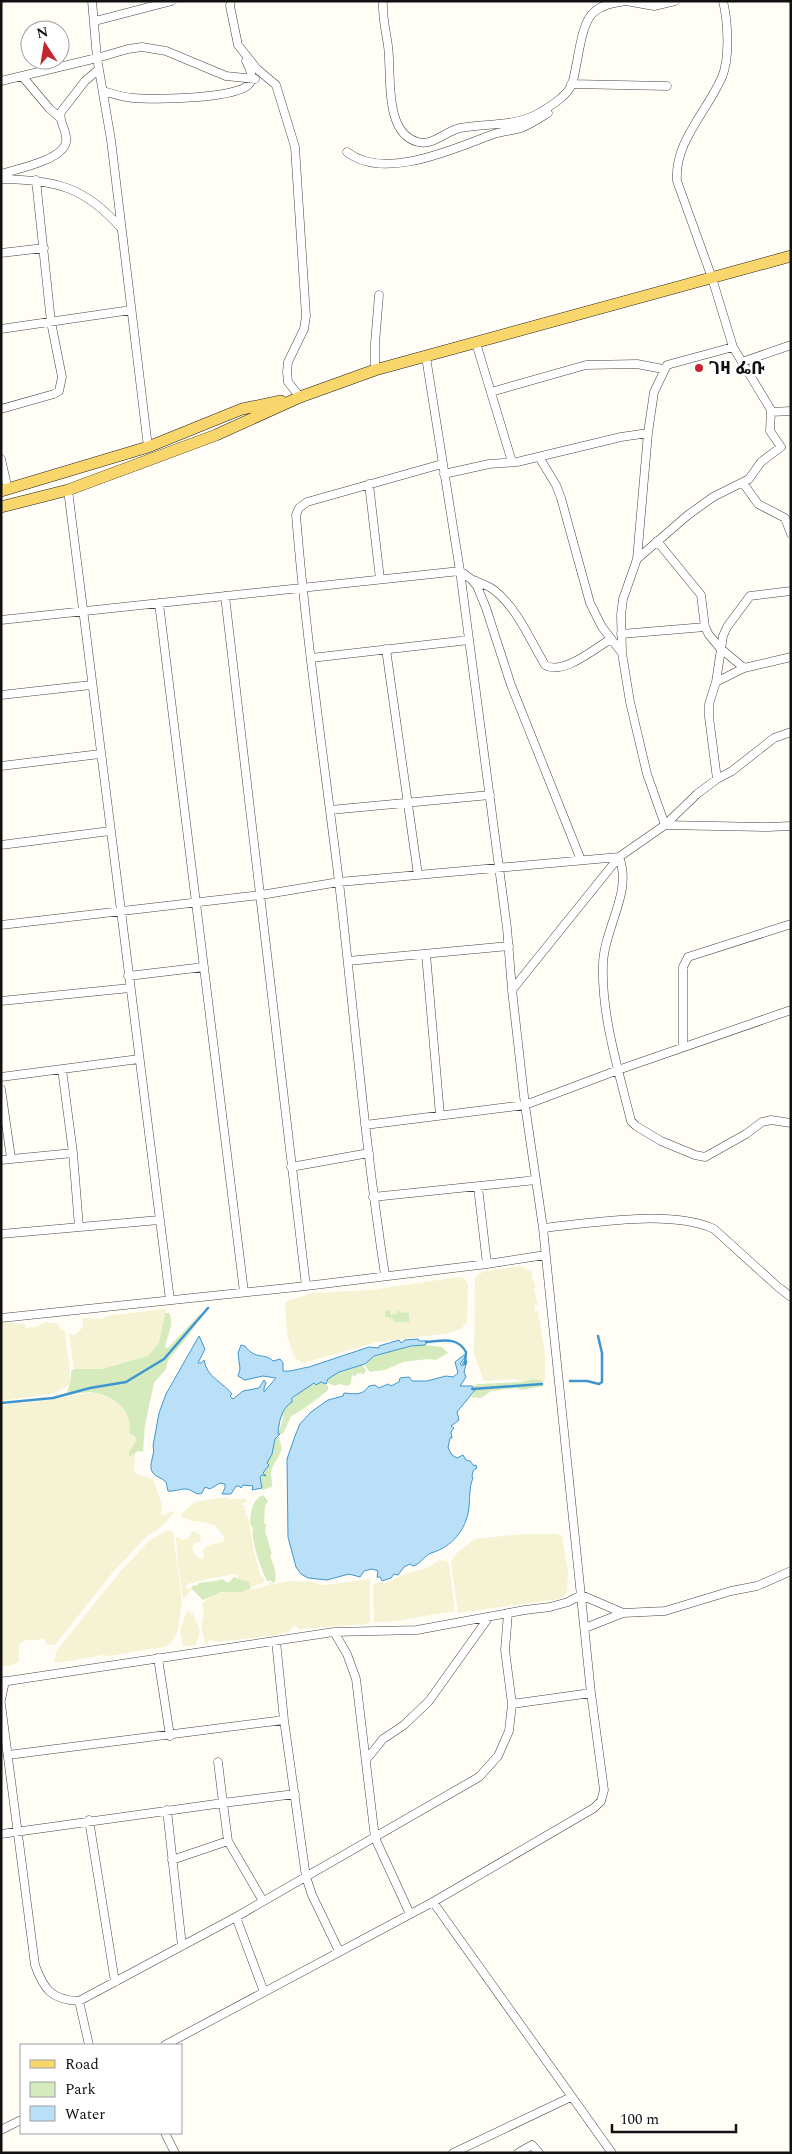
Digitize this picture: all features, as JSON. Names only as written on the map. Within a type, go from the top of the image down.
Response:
[{"type":"main road","points":[[1,507],[68,490],[216,435],[300,397],[376,370],[791,256]]},
{"type":"main road","points":[[4,491],[148,447],[242,409],[300,397]]},
{"type":"street","points":[[92,1],[97,58],[122,228],[148,447]]},
{"type":"street","points":[[95,21],[172,1]]},
{"type":"street","points":[[231,1],[230,6],[238,45],[245,56],[276,85],[295,147],[306,316],[304,329],[288,362],[287,372],[288,382],[300,397]]},
{"type":"street","points":[[383,1],[384,26],[388,47],[390,100],[395,116],[405,136],[419,142],[432,141],[460,128],[520,120],[540,112],[566,93]]},
{"type":"street","points":[[347,152],[356,159],[365,162],[413,161],[460,148],[493,134],[521,128],[537,120],[557,105],[566,93],[571,84],[584,33],[593,12],[610,3],[626,1],[654,6],[675,1]]},
{"type":"street","points":[[637,559],[701,506],[752,476],[761,462],[781,447],[770,430],[771,412],[733,347],[712,278],[677,181],[676,169],[689,134],[722,76],[727,41],[727,16],[723,1]]},
{"type":"street","points":[[1,81],[97,58],[128,48],[142,47],[166,51],[226,76],[253,80],[267,77]]},
{"type":"street","points":[[245,56],[253,80]]},
{"type":"street","points":[[59,117],[68,100],[99,69]]},
{"type":"street","points":[[1,174],[29,166],[60,152],[66,143],[66,134],[59,117],[22,76]]},
{"type":"street","points":[[103,91],[120,96],[139,98],[197,97],[234,91],[247,86],[253,80]]},
{"type":"street","points":[[571,84],[667,86]]},
{"type":"street","points":[[432,141],[433,148],[437,154]]},
{"type":"street","points":[[1,179],[36,180],[64,185],[98,204],[122,228]]},
{"type":"street","points":[[1,409],[59,391],[62,377],[51,322],[36,180]]},
{"type":"street","points":[[1,253],[44,248]]},
{"type":"street","points":[[376,370],[375,343],[379,295]]},
{"type":"street","points":[[1,329],[132,310]]},
{"type":"street","points":[[476,343],[512,462]]},
{"type":"street","points":[[742,362],[791,345]]},
{"type":"street","points":[[665,824],[647,774],[630,702],[622,653],[620,615],[637,559],[648,433],[654,392],[663,369],[673,362],[733,347]]},
{"type":"street","points":[[167,2044],[433,1902],[594,1808],[602,1801],[604,1790],[591,1693],[543,1228],[525,1105],[509,946],[460,572],[426,357]]},
{"type":"street","points":[[491,392],[586,365],[637,364],[663,369]]},
{"type":"street","points":[[771,412],[791,411]]},
{"type":"street","points":[[444,474],[489,464],[540,457],[614,438],[648,433]]},
{"type":"street","points":[[540,457],[561,498],[590,603],[602,627],[622,653]]},
{"type":"street","points":[[1,459],[4,491]]},
{"type":"street","points":[[385,1276],[373,1197],[339,882],[302,587],[296,515],[299,508],[307,502],[442,464]]},
{"type":"street","points":[[743,483],[758,504],[784,518],[791,534]]},
{"type":"street","points":[[369,484],[380,579]]},
{"type":"street","points":[[68,490],[91,685],[170,1300]]},
{"type":"street","points":[[657,541],[701,595],[705,627],[709,635],[720,648],[744,668]]},
{"type":"street","points":[[1,620],[302,587],[460,572],[499,594],[516,615],[545,665],[551,668],[565,666],[611,639]]},
{"type":"street","points":[[472,579],[486,608],[510,685],[581,860]]},
{"type":"street","points":[[717,779],[709,704],[716,682],[720,648],[727,627],[750,596],[791,591]]},
{"type":"street","points":[[225,596],[306,1286]]},
{"type":"street","points":[[159,603],[244,1292]]},
{"type":"street","points":[[621,634],[705,627]]},
{"type":"street","points":[[311,658],[469,640]]},
{"type":"street","points":[[386,650],[418,875]]},
{"type":"street","points":[[716,682],[744,668],[791,656]]},
{"type":"street","points":[[1,695],[91,685]]},
{"type":"street","points":[[512,990],[619,858],[665,824],[696,794],[732,771],[774,738],[791,732]]},
{"type":"street","points":[[1,766],[100,754]]},
{"type":"street","points":[[330,810],[490,795]]},
{"type":"street","points":[[665,824],[791,826]]},
{"type":"street","points":[[1,845],[110,831]]},
{"type":"street","points":[[1,925],[261,895],[339,882],[619,858]]},
{"type":"street","points":[[619,858],[624,878],[604,948],[603,964],[606,1008],[618,1070],[631,1121],[636,1126],[661,1140],[695,1155],[705,1156],[718,1151],[767,1120],[791,1123]]},
{"type":"street","points":[[683,1047],[683,967],[688,957],[791,924]]},
{"type":"street","points":[[348,961],[509,946]]},
{"type":"street","points":[[426,954],[440,1116]]},
{"type":"street","points":[[128,976],[204,967]]},
{"type":"street","points":[[1,1001],[130,988]]},
{"type":"street","points":[[365,1125],[525,1105],[618,1070],[791,1010]]},
{"type":"street","points":[[1,1077],[139,1059]]},
{"type":"street","points":[[62,1069],[73,1153],[79,1227]]},
{"type":"street","points":[[1,1089],[11,1158]]},
{"type":"street","points":[[1,1160],[73,1153]]},
{"type":"street","points":[[291,1167],[368,1153]]},
{"type":"street","points":[[373,1197],[536,1180]]},
{"type":"street","points":[[478,1187],[487,1264]]},
{"type":"street","points":[[543,1228],[662,1218],[684,1220],[705,1225],[714,1229],[777,1286],[791,1296]]},
{"type":"street","points":[[1,1234],[159,1220]]},
{"type":"street","points":[[1,1318],[306,1286],[545,1255]]},
{"type":"street","points":[[585,1628],[623,1612],[665,1610],[731,1591],[765,1584],[791,1571]]},
{"type":"street","points":[[581,1595],[623,1612]]},
{"type":"street","points":[[1,1700],[3,1681],[334,1632],[417,1630],[550,1607],[568,1602],[581,1595]]},
{"type":"street","points":[[1,1704],[35,1965],[43,1984],[49,1992],[58,1998],[79,2001],[236,1918],[479,1777],[498,1756],[509,1731],[512,1704],[506,1650],[508,1613]]},
{"type":"street","points":[[366,1760],[383,1739],[404,1725],[429,1701],[489,1617]]},
{"type":"street","points":[[334,1632],[348,1654],[356,1679],[375,1838],[410,1914]]},
{"type":"street","points":[[276,1641],[284,1720],[306,1877],[312,1895],[339,1951]]},
{"type":"street","points":[[158,1658],[170,1736]]},
{"type":"street","points":[[512,1704],[591,1693]]},
{"type":"street","points":[[8,1754],[170,1736],[284,1720]]},
{"type":"street","points":[[218,1762],[228,1841],[263,1901]]},
{"type":"street","points":[[1,1834],[89,1820],[294,1794]]},
{"type":"street","points":[[167,1810],[182,1946]]},
{"type":"street","points":[[89,1820],[115,1982]]},
{"type":"street","points":[[172,1860],[228,1841]]},
{"type":"street","points":[[433,1902],[612,2153]]},
{"type":"street","points":[[236,1918],[264,1992]]},
{"type":"street","points":[[79,2001],[89,2044]]},
{"type":"street","points":[[453,2153],[571,2097]]},
{"type":"street","points":[[1,2130],[20,2120]]},
{"type":"street","points":[[166,2134],[175,2153]]},
{"type":"street","points":[[518,2153],[532,2145],[539,2153]]},
{"type":"shaded area","points":[[521,1266],[532,1272],[531,1276],[536,1286],[534,1288],[538,1305],[535,1304],[534,1308],[535,1312],[538,1310],[545,1352],[545,1380],[544,1382],[532,1379],[523,1382],[514,1379],[484,1381],[474,1354],[475,1278],[478,1274],[486,1271]]},
{"type":"shaded area","points":[[458,1277],[464,1278],[468,1284],[467,1322],[461,1329],[450,1333],[378,1342],[303,1363],[296,1359],[293,1354],[287,1334],[285,1303],[290,1300],[313,1293],[371,1290]]},
{"type":"shaded area","points":[[166,1309],[159,1343],[148,1356],[100,1369],[74,1369],[69,1334],[75,1335],[83,1327],[83,1318],[101,1319],[112,1315]]},
{"type":"shaded area","points":[[1,1322],[25,1324],[26,1328],[35,1327],[46,1322],[59,1324],[65,1333],[70,1385],[55,1393],[1,1401]]},
{"type":"shaded area","points":[[96,1393],[113,1400],[120,1404],[129,1415],[131,1426],[129,1430],[136,1441],[134,1470],[136,1474],[153,1479],[162,1505],[161,1514],[164,1515],[173,1511],[174,1513],[160,1528],[146,1537],[114,1571],[55,1645],[48,1645],[43,1638],[39,1640],[25,1640],[19,1645],[19,1661],[13,1665],[1,1666],[1,1405],[41,1401]]},
{"type":"shaded area","points":[[225,1497],[229,1499],[247,1499],[247,1502],[242,1504],[245,1507],[244,1510],[247,1511],[245,1514],[248,1517],[260,1574],[265,1580],[252,1587],[240,1580],[236,1574],[187,1584],[187,1589],[190,1588],[192,1590],[183,1599],[176,1537],[183,1540],[187,1538],[190,1542],[188,1538],[192,1532],[194,1531],[200,1535],[201,1542],[194,1543],[192,1547],[195,1554],[201,1559],[204,1556],[203,1549],[209,1545],[222,1542],[225,1538],[216,1526],[183,1518],[181,1514],[195,1502]]},
{"type":"shaded area","points":[[168,1530],[173,1532],[182,1601],[178,1631],[171,1643],[164,1647],[109,1656],[103,1655],[57,1663],[54,1661],[57,1650],[119,1573],[150,1540]]},
{"type":"shaded area","points":[[523,1534],[556,1534],[562,1536],[568,1572],[567,1594],[559,1599],[458,1613],[451,1562],[456,1554],[474,1539]]},
{"type":"shaded area","points":[[439,1560],[447,1561],[449,1564],[455,1611],[374,1623],[373,1585],[379,1582],[385,1583],[405,1574],[427,1568]]},
{"type":"shaded area","points":[[370,1579],[370,1622],[368,1624],[299,1629],[294,1625],[289,1632],[276,1635],[218,1642],[209,1640],[205,1644],[202,1629],[202,1619],[204,1616],[202,1604],[218,1593],[260,1588],[269,1585],[270,1582],[275,1584],[290,1581],[311,1582],[323,1585]]},
{"type":"shaded area","points":[[187,1611],[193,1614],[200,1631],[196,1645],[183,1647],[180,1630]]},
{"type":"green space","points":[[387,1310],[390,1311],[391,1315],[397,1313],[398,1310],[402,1313],[407,1312],[409,1314],[409,1322],[395,1322],[392,1318],[385,1317]]},
{"type":"green space","points":[[165,1313],[169,1313],[171,1317],[170,1330],[165,1347],[168,1348],[200,1314],[202,1315],[189,1335],[168,1360],[166,1369],[154,1383],[145,1425],[143,1452],[138,1451],[129,1457],[129,1452],[136,1441],[135,1437],[129,1433],[129,1418],[126,1412],[116,1402],[103,1395],[91,1392],[53,1398],[67,1393],[71,1380],[71,1371],[74,1369],[101,1369],[148,1356],[159,1343]]},
{"type":"green space","points":[[424,1345],[442,1347],[448,1353],[436,1360],[403,1362],[385,1370],[370,1372],[365,1366],[368,1361],[382,1353]]},
{"type":"green space","points":[[362,1365],[366,1370],[364,1374],[358,1373],[354,1377],[352,1374],[351,1383],[348,1386],[340,1384],[334,1386],[328,1383],[328,1379],[339,1372]]},
{"type":"green space","points":[[532,1379],[541,1380],[544,1386],[522,1390],[515,1388],[491,1391],[482,1397],[471,1397],[474,1393],[472,1386],[523,1382]]},
{"type":"green space","points":[[323,1382],[328,1386],[328,1390],[291,1416],[283,1434],[278,1434],[285,1413],[281,1417],[293,1399],[304,1389]]},
{"type":"green space","points":[[278,1438],[281,1448],[271,1470],[272,1487],[262,1490],[260,1477],[263,1475],[275,1439]]},
{"type":"green space","points":[[263,1495],[268,1501],[265,1506],[264,1523],[266,1524],[265,1531],[275,1572],[274,1583],[269,1580],[268,1582],[263,1571],[255,1547],[253,1528],[250,1524],[254,1503]]},
{"type":"green space","points":[[234,1577],[249,1582],[251,1588],[241,1592],[221,1592],[203,1600],[191,1588],[199,1583],[222,1579],[228,1583]]},
{"type":"water","points":[[199,1336],[205,1349],[198,1363],[204,1360],[208,1371],[232,1394],[230,1396],[233,1399],[243,1391],[259,1388],[264,1380],[266,1383],[264,1392],[276,1378],[263,1376],[245,1380],[238,1376],[240,1369],[238,1353],[241,1345],[257,1355],[270,1358],[273,1361],[280,1359],[283,1363],[283,1371],[286,1371],[309,1367],[369,1347],[379,1348],[379,1346],[399,1340],[401,1343],[405,1340],[418,1339],[419,1341],[428,1341],[425,1345],[411,1346],[374,1356],[365,1364],[339,1372],[328,1379],[326,1384],[321,1382],[316,1385],[314,1383],[292,1398],[292,1402],[285,1408],[281,1416],[278,1434],[280,1434],[275,1439],[272,1454],[267,1463],[269,1465],[263,1473],[266,1476],[262,1475],[260,1477],[262,1488],[252,1490],[253,1486],[243,1485],[241,1488],[236,1486],[231,1494],[222,1494],[225,1484],[220,1483],[210,1489],[205,1487],[202,1493],[198,1494],[188,1489],[168,1491],[166,1482],[151,1470],[159,1413],[166,1394]]},
{"type":"water","points":[[464,1355],[465,1357],[460,1364],[463,1366],[463,1362],[467,1361],[464,1372],[466,1377],[460,1386],[472,1386],[475,1390],[457,1412],[459,1420],[451,1426],[454,1428],[451,1432],[452,1438],[450,1438],[448,1448],[452,1455],[457,1458],[463,1455],[466,1460],[470,1461],[474,1466],[476,1465],[477,1468],[473,1471],[469,1508],[465,1523],[457,1536],[445,1547],[429,1554],[416,1565],[410,1564],[404,1567],[398,1575],[394,1574],[391,1578],[382,1581],[380,1577],[377,1577],[378,1571],[372,1569],[364,1571],[360,1577],[349,1574],[327,1580],[308,1578],[301,1574],[296,1567],[288,1537],[287,1459],[300,1424],[311,1412],[328,1400],[343,1396],[344,1393],[361,1393],[369,1386],[375,1385],[379,1388],[388,1384],[391,1386],[399,1382],[400,1378],[409,1377],[412,1381],[427,1381],[446,1376],[453,1377],[458,1373],[455,1362]]},
{"type":"waterway","points":[[1,1403],[53,1398],[90,1388],[126,1382],[164,1359],[208,1308]]},
{"type":"waterway","points":[[570,1381],[587,1381],[599,1384],[602,1382],[602,1353],[598,1336]]},
{"type":"waterway","points":[[426,1342],[449,1341],[458,1344],[466,1352],[465,1364]]},
{"type":"waterway","points":[[472,1389],[542,1384]]},
{"type":"place","name":"ገዛ ፌቡ","points":[[699,368]]}]
